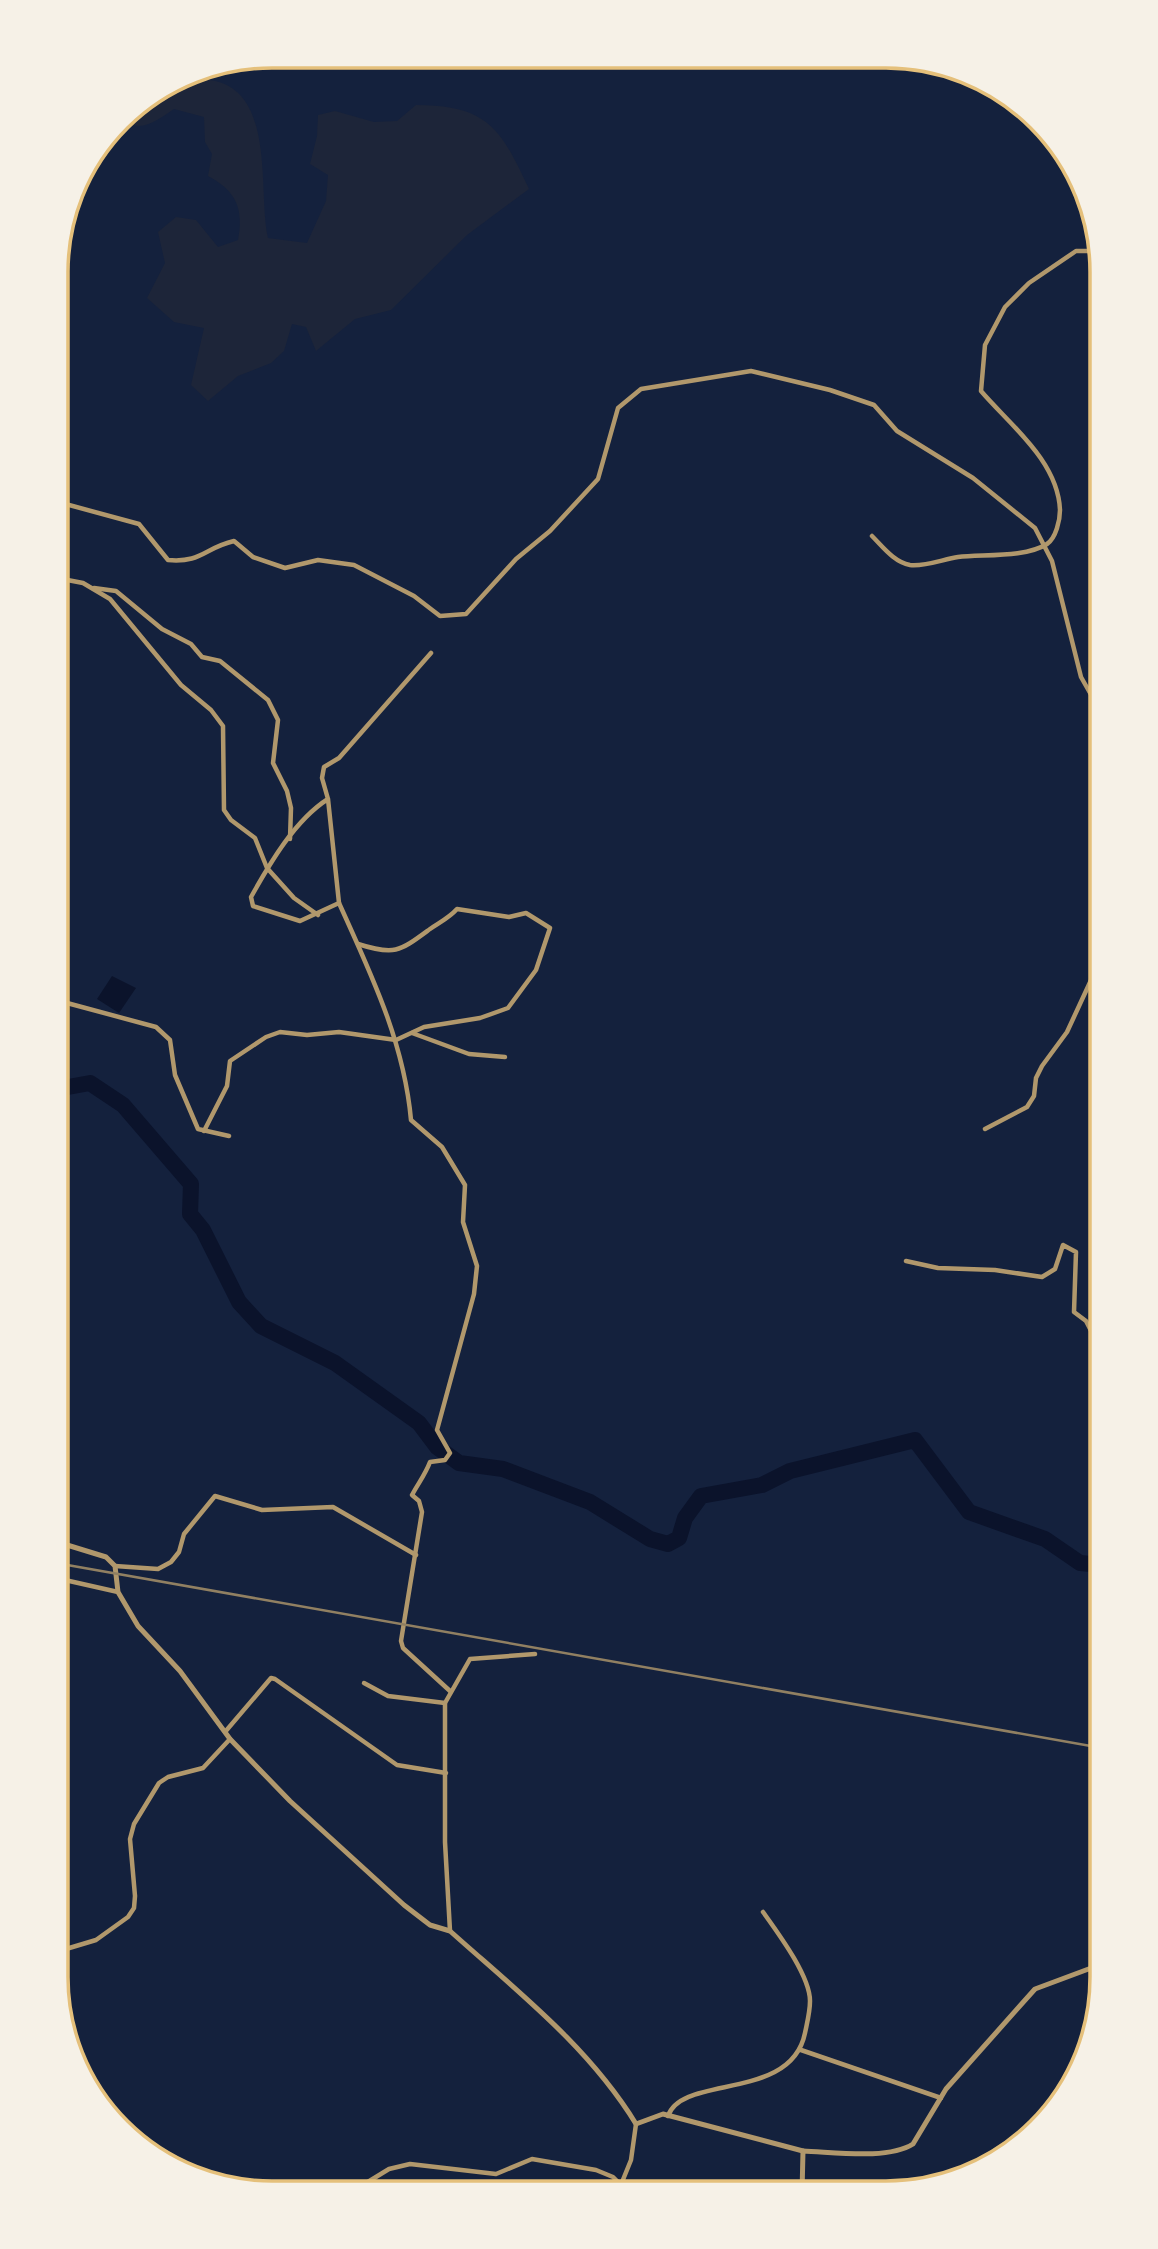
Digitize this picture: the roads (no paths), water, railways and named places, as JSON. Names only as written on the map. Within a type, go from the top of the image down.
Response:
[{"type":"street","points":[[873,536],[890,555],[911,565],[961,557],[1005,555],[1046,545],[1054,537],[1060,511],[1056,489],[1025,438],[981,391],[985,345],[1005,307],[1028,283],[1076,251],[1088,251]]},
{"type":"street","points":[[69,505],[139,524],[168,560],[190,562],[220,544],[234,541],[253,557],[285,568],[318,560],[354,565],[414,596],[440,616],[466,614],[516,558],[550,531],[598,479],[618,408],[641,389],[751,371],[830,390],[874,405],[897,431],[973,478],[1035,528],[1046,545],[1081,677],[1090,692]]},
{"type":"street","points":[[69,581],[116,591],[162,629],[191,644],[202,657],[220,661],[268,700],[278,720],[272,762],[289,800],[290,839]]},
{"type":"street","points":[[90,587],[110,599],[154,655],[223,726],[223,810],[231,820],[255,838],[267,868],[294,898],[318,915]]},
{"type":"street","points":[[430,653],[339,758],[324,767],[322,779],[328,799],[340,903],[396,1040],[408,1088],[411,1121],[442,1147],[465,1185],[463,1222],[477,1266],[474,1294],[438,1427],[450,1453],[446,1459],[430,1462],[425,1477],[420,1480],[412,1495],[419,1501],[422,1511],[401,1641],[403,1648],[450,1691]]},
{"type":"street","points":[[328,799],[315,807],[267,868],[251,897],[253,906],[300,921],[340,903]]},
{"type":"street","points":[[204,1131],[228,1086],[230,1061],[265,1037],[279,1032],[307,1035],[326,1031],[396,1040],[424,1027],[480,1018],[508,1008],[536,970],[550,928],[526,914],[509,916],[457,909],[450,917],[402,951],[390,952],[358,944]]},
{"type":"street","points":[[985,1129],[1027,1107],[1034,1096],[1036,1079],[1042,1066],[1067,1032],[1090,983]]},
{"type":"street","points":[[69,1003],[156,1027],[165,1033],[170,1040],[175,1075],[198,1129],[229,1136]]},
{"type":"street","points":[[411,1033],[469,1054],[505,1057]]},
{"type":"street","points":[[906,1261],[938,1268],[995,1270],[1042,1277],[1055,1269],[1063,1245],[1076,1252],[1077,1283],[1072,1305],[1074,1312],[1086,1321],[1089,1328]]},
{"type":"street","points":[[115,1566],[158,1570],[171,1562],[178,1552],[184,1534],[215,1496],[261,1510],[333,1507],[416,1555]]},
{"type":"street","points":[[68,1545],[106,1557],[115,1566],[118,1592],[138,1626],[180,1671],[230,1739],[290,1801],[404,1905],[430,1925],[450,1931],[555,2025],[614,2087],[636,2124],[631,2160],[623,2181]]},
{"type":"street","points":[[68,1581],[118,1592]]},
{"type":"street","points":[[450,1931],[445,1842],[444,1703],[470,1659],[535,1654]]},
{"type":"street","points":[[225,1732],[271,1678],[397,1765],[446,1773]]},
{"type":"street","points":[[364,1683],[382,1694],[444,1703]]},
{"type":"street","points":[[68,1948],[96,1940],[128,1917],[134,1908],[130,1839],[134,1824],[159,1783],[168,1777],[203,1768],[230,1739]]},
{"type":"street","points":[[668,2116],[677,2104],[696,2095],[773,2073],[790,2063],[801,2050],[810,1998],[792,1953],[763,1912]]},
{"type":"street","points":[[636,2124],[648,2117],[668,2116],[803,2151],[902,2151],[913,2144],[941,2098],[969,2060],[1035,1989],[1089,1969]]},
{"type":"street","points":[[801,2050],[941,2098]]},
{"type":"street","points":[[802,2181],[803,2151]]},
{"type":"street","points":[[370,2181],[390,2169],[410,2165],[496,2174],[532,2159],[596,2169],[613,2176],[617,2181]]},
{"type":"waterway","points":[[69,1087],[90,1083],[123,1105],[191,1184],[190,1214],[203,1230],[239,1302],[261,1326],[335,1363],[419,1423],[437,1447],[459,1463],[503,1469],[590,1502],[650,1539],[668,1544],[679,1538],[685,1518],[701,1496],[762,1485],[790,1471],[915,1440],[969,1512],[1045,1539],[1080,1563],[1089,1564]]},
{"type":"railway","points":[[68,1565],[1089,1746]]}]
